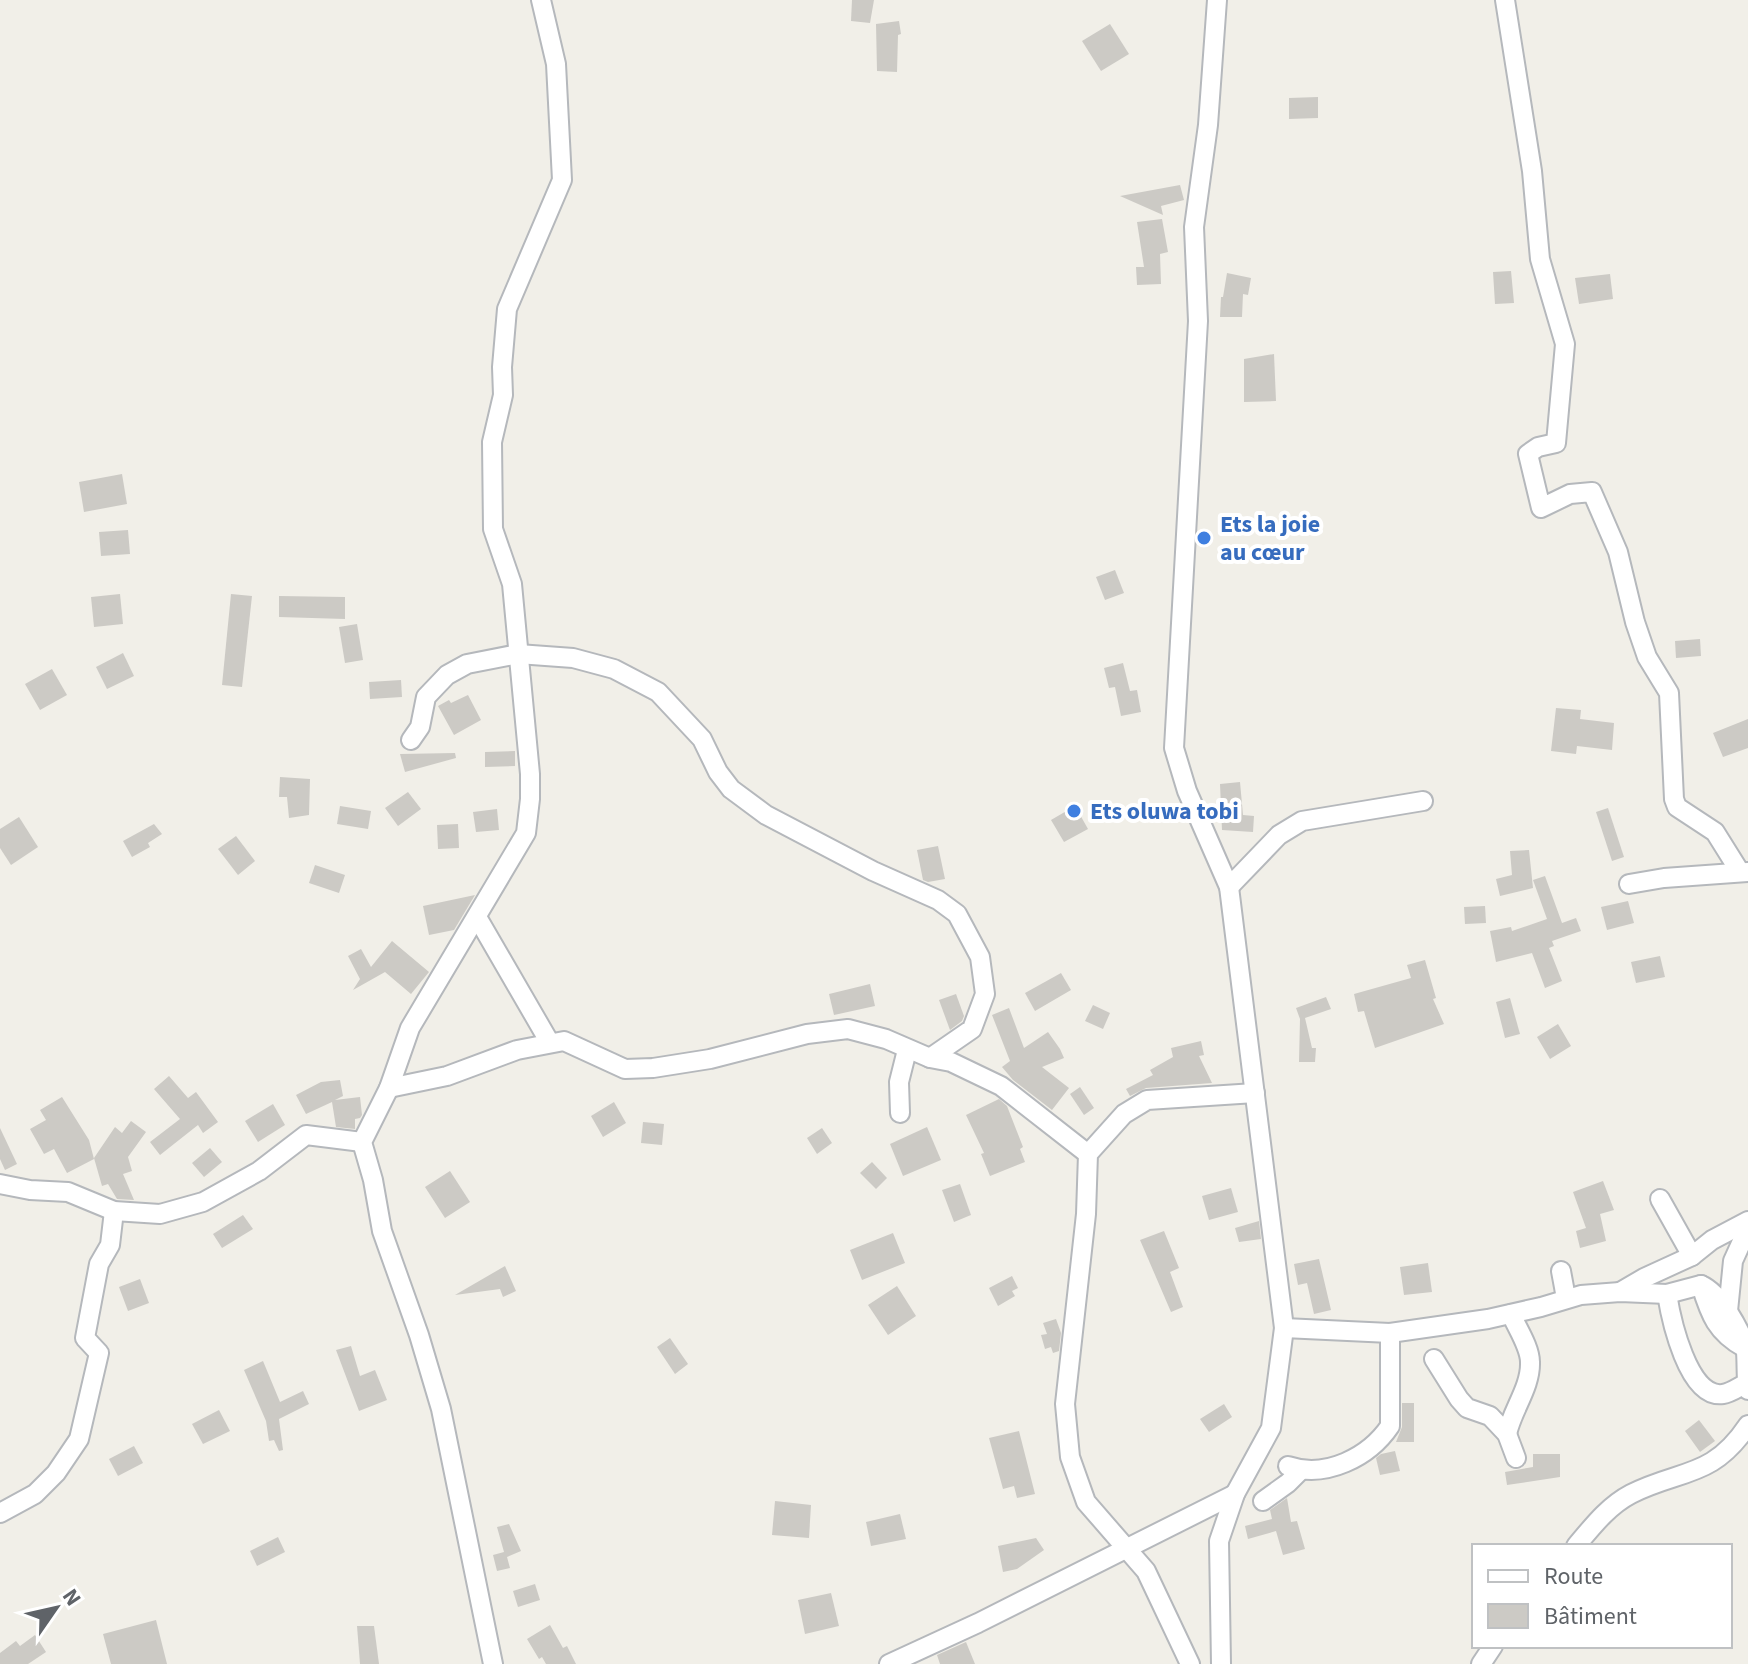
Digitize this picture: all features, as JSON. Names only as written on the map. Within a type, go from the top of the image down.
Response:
[{"type":"street","points":[[493,1664],[441,1409],[382,1231],[373,1180],[362,1142],[389,1088],[410,1028],[526,833],[530,774],[512,584],[493,529],[492,442],[503,395],[507,309],[562,180],[556,64],[541,0]]},
{"type":"street","points":[[1217,0],[1208,125],[1194,227],[1198,321],[1174,748],[1187,791],[1229,887],[1284,1328],[1271,1428],[1235,1494],[1219,1541],[1221,1664]]},
{"type":"street","points":[[1505,0],[1532,171],[1540,259],[1565,344],[1556,443],[1538,447],[1528,454],[1541,508],[1570,494],[1592,492],[1618,552],[1647,657],[1669,693],[1674,799],[1677,807],[1715,832],[1744,872]]},
{"type":"street","points":[[411,740],[420,727],[426,697],[447,675],[467,664],[518,654],[573,658],[614,669],[658,692],[702,739],[718,772],[731,789],[766,815],[873,871],[938,900],[957,914],[980,957],[985,994],[972,1029],[930,1058]]},
{"type":"street","points":[[1229,887],[1279,835],[1302,821],[1423,801]]},
{"type":"street","points":[[1629,884],[1744,872]]},
{"type":"street","points":[[477,917],[550,1043]]},
{"type":"street","points":[[389,1088],[447,1076],[517,1050],[564,1041],[625,1069],[653,1068],[710,1059],[807,1034],[848,1029],[886,1039],[930,1058],[951,1062],[1001,1086],[1088,1154]]},
{"type":"street","points":[[900,1113],[899,1082],[907,1050]]},
{"type":"street","points":[[1190,1664],[1146,1571],[1086,1502],[1070,1457],[1065,1404],[1086,1214],[1088,1154],[1124,1114],[1147,1100],[1255,1093]]},
{"type":"street","points":[[0,1184],[30,1190],[68,1192],[114,1211],[160,1214],[203,1202],[259,1171],[306,1135],[362,1142]]},
{"type":"street","points":[[1660,1199],[1692,1256]]},
{"type":"street","points":[[0,1513],[35,1494],[56,1473],[79,1439],[99,1353],[85,1338],[99,1264],[110,1245],[114,1211]]},
{"type":"street","points":[[1620,1292],[1692,1256],[1712,1240],[1748,1221]]},
{"type":"street","points":[[1728,1311],[1733,1261],[1748,1228]]},
{"type":"street","points":[[1284,1328],[1390,1333],[1511,1314],[1566,1298],[1620,1292],[1667,1294],[1704,1286],[1733,1261]]},
{"type":"street","points":[[1561,1271],[1566,1298]]},
{"type":"street","points":[[1704,1286],[1728,1311],[1747,1349],[1748,1390]]},
{"type":"street","points":[[1704,1286],[1708,1310],[1717,1325],[1728,1339],[1747,1349]]},
{"type":"street","points":[[1667,1294],[1682,1354],[1698,1383],[1711,1392],[1724,1394],[1747,1383]]},
{"type":"street","points":[[1507,1434],[1528,1378],[1530,1360],[1511,1314]]},
{"type":"street","points":[[1263,1501],[1288,1483],[1294,1468],[1333,1467],[1354,1459],[1370,1449],[1390,1426],[1390,1333]]},
{"type":"street","points":[[1434,1359],[1467,1408],[1490,1416],[1507,1434],[1516,1458]]},
{"type":"street","points":[[1578,1544],[1602,1515],[1629,1495],[1699,1471],[1723,1454],[1748,1425]]},
{"type":"street","points":[[889,1664],[978,1623],[1124,1547],[1235,1494]]},
{"type":"building","points":[[852,0],[874,0],[870,23],[851,21]]},
{"type":"building","points":[[899,21],[901,34],[898,35],[897,72],[877,71],[876,24]]},
{"type":"building","points":[[1110,24],[1129,54],[1101,71],[1082,41]]},
{"type":"building","points":[[1318,97],[1318,118],[1289,119],[1289,98]]},
{"type":"building","points":[[1180,185],[1184,200],[1161,206],[1163,215],[1120,196]]},
{"type":"building","points":[[1162,219],[1168,252],[1160,254],[1161,284],[1137,285],[1136,267],[1144,267],[1137,222]]},
{"type":"building","points":[[1511,271],[1514,303],[1495,304],[1493,272]]},
{"type":"building","points":[[1227,273],[1251,278],[1248,295],[1243,294],[1242,317],[1220,317]]},
{"type":"building","points":[[1610,274],[1613,299],[1579,304],[1575,278]]},
{"type":"building","points":[[1274,354],[1276,401],[1244,402],[1244,359]]},
{"type":"building","points":[[122,474],[127,504],[84,512],[79,482]]},
{"type":"building","points":[[128,530],[130,554],[101,556],[99,532]]},
{"type":"building","points":[[1115,570],[1124,593],[1105,600],[1096,577]]},
{"type":"building","points":[[120,594],[123,624],[94,627],[91,597]]},
{"type":"building","points":[[231,594],[252,596],[242,687],[222,685]]},
{"type":"building","points":[[279,596],[345,597],[345,619],[279,617]]},
{"type":"building","points":[[357,624],[363,660],[345,663],[339,627]]},
{"type":"building","points":[[1700,639],[1701,656],[1676,658],[1675,641]]},
{"type":"building","points":[[123,653],[134,676],[107,689],[96,667]]},
{"type":"building","points":[[1123,663],[1130,691],[1137,690],[1141,712],[1121,716],[1115,687],[1109,688],[1104,668]]},
{"type":"building","points":[[52,669],[67,695],[40,710],[25,684]]},
{"type":"building","points":[[401,680],[402,697],[370,699],[369,682]]},
{"type":"building","points":[[468,695],[481,720],[454,735],[438,706]]},
{"type":"building","points":[[1556,708],[1581,710],[1580,719],[1614,723],[1612,750],[1577,746],[1576,754],[1551,751]]},
{"type":"building","points":[[1748,719],[1748,748],[1723,757],[1713,733]]},
{"type":"building","points":[[515,751],[515,766],[485,767],[485,752]]},
{"type":"building","points":[[455,753],[456,758],[405,772],[400,754]]},
{"type":"building","points":[[280,777],[310,779],[309,815],[289,818],[287,797],[279,797]]},
{"type":"building","points":[[1240,782],[1243,815],[1254,816],[1253,832],[1222,830],[1220,784]]},
{"type":"building","points":[[408,792],[421,809],[398,826],[385,808]]},
{"type":"building","points":[[340,806],[371,811],[368,829],[337,824]]},
{"type":"building","points":[[1075,806],[1088,829],[1064,842],[1051,820]]},
{"type":"building","points":[[1608,808],[1624,857],[1612,861],[1596,812]]},
{"type":"building","points":[[497,809],[499,830],[476,832],[473,812]]},
{"type":"building","points":[[19,817],[38,847],[11,865],[0,848],[0,829]]},
{"type":"building","points":[[154,824],[162,834],[148,843],[150,847],[132,857],[123,841]]},
{"type":"building","points":[[458,824],[459,848],[438,849],[437,825]]},
{"type":"building","points":[[236,836],[255,861],[238,875],[218,849]]},
{"type":"building","points":[[938,846],[945,879],[928,882],[923,880],[917,850]]},
{"type":"building","points":[[1529,850],[1533,888],[1500,896],[1496,879],[1512,875],[1510,851]]},
{"type":"building","points":[[315,865],[345,875],[339,893],[309,883]]},
{"type":"building","points":[[1545,876],[1562,923],[1576,918],[1581,931],[1552,941],[1554,946],[1549,948],[1562,981],[1545,988],[1532,953],[1496,962],[1490,931],[1511,927],[1512,931],[1547,919],[1533,880]]},
{"type":"building","points":[[475,895],[454,930],[429,935],[423,906]]},
{"type":"building","points":[[1628,901],[1634,923],[1607,930],[1601,907]]},
{"type":"building","points":[[1485,906],[1486,923],[1465,924],[1464,907]]},
{"type":"building","points":[[392,941],[429,972],[411,994],[385,972],[353,990],[360,979],[348,956],[361,949],[371,967]]},
{"type":"building","points":[[1660,956],[1665,977],[1636,983],[1631,962]]},
{"type":"building","points":[[1425,960],[1436,998],[1433,999],[1444,1024],[1375,1048],[1364,1011],[1358,1012],[1354,994],[1411,978],[1407,965]]},
{"type":"building","points":[[1061,973],[1071,990],[1035,1011],[1025,993]]},
{"type":"building","points":[[870,984],[875,1006],[834,1015],[829,994]]},
{"type":"building","points":[[956,994],[964,1016],[950,1030],[939,1000]]},
{"type":"building","points":[[1326,997],[1331,1009],[1305,1018],[1312,1048],[1316,1048],[1315,1062],[1299,1062],[1300,1019],[1296,1008]]},
{"type":"building","points":[[1510,998],[1520,1034],[1505,1038],[1496,1002]]},
{"type":"building","points":[[1093,1005],[1110,1013],[1103,1029],[1085,1021]]},
{"type":"building","points":[[1009,1008],[1024,1048],[1048,1032],[1064,1058],[1042,1067],[1069,1088],[1052,1110],[1013,1080],[1002,1067],[1010,1061],[992,1015]]},
{"type":"building","points":[[1558,1024],[1571,1046],[1550,1059],[1537,1037]]},
{"type":"building","points":[[1201,1041],[1204,1055],[1199,1056],[1212,1083],[1146,1088],[1130,1096],[1126,1089],[1153,1075],[1150,1070],[1173,1057],[1171,1048]]},
{"type":"building","points":[[169,1076],[188,1098],[196,1092],[218,1122],[203,1133],[198,1125],[160,1155],[150,1142],[180,1119],[154,1089]]},
{"type":"building","points":[[340,1080],[343,1096],[335,1100],[360,1097],[362,1115],[355,1119],[355,1129],[336,1127],[332,1102],[306,1114],[296,1095],[321,1082]]},
{"type":"building","points":[[1080,1087],[1094,1108],[1084,1115],[1070,1094]]},
{"type":"building","points":[[62,1097],[89,1140],[94,1159],[67,1173],[54,1149],[44,1154],[30,1129],[46,1120],[40,1110]]},
{"type":"building","points":[[999,1099],[1007,1106],[1023,1147],[1020,1149],[1025,1162],[990,1176],[981,1154],[984,1153],[966,1115]]},
{"type":"building","points":[[614,1102],[626,1123],[603,1137],[591,1116]]},
{"type":"building","points":[[273,1104],[285,1125],[258,1142],[245,1121]]},
{"type":"building","points":[[131,1121],[146,1132],[128,1157],[132,1171],[123,1174],[134,1200],[117,1199],[108,1184],[102,1186],[94,1158],[115,1127],[122,1133]]},
{"type":"building","points":[[643,1122],[664,1124],[662,1145],[641,1143]]},
{"type":"building","points":[[927,1127],[941,1160],[903,1176],[890,1144]]},
{"type":"building","points":[[0,1128],[17,1164],[5,1170],[0,1159]]},
{"type":"building","points":[[822,1128],[832,1143],[817,1154],[807,1138]]},
{"type":"building","points":[[210,1148],[222,1162],[204,1177],[192,1163]]},
{"type":"building","points":[[872,1162],[887,1178],[876,1189],[860,1173]]},
{"type":"building","points":[[450,1171],[470,1202],[445,1218],[425,1187]]},
{"type":"building","points":[[1603,1181],[1614,1210],[1600,1214],[1606,1241],[1580,1248],[1576,1231],[1586,1228],[1573,1192]]},
{"type":"building","points":[[960,1184],[971,1215],[954,1222],[942,1190]]},
{"type":"building","points":[[1231,1188],[1238,1212],[1209,1220],[1202,1196]]},
{"type":"building","points":[[243,1215],[253,1229],[222,1248],[213,1234]]},
{"type":"building","points":[[1259,1221],[1261,1239],[1239,1242],[1235,1228]]},
{"type":"building","points":[[1164,1231],[1179,1268],[1170,1272],[1183,1307],[1171,1312],[1140,1240]]},
{"type":"building","points":[[893,1233],[905,1263],[862,1280],[850,1250]]},
{"type":"building","points":[[1319,1259],[1331,1310],[1314,1314],[1307,1283],[1298,1285],[1294,1264]]},
{"type":"building","points":[[1428,1263],[1432,1292],[1404,1295],[1400,1267]]},
{"type":"building","points":[[505,1266],[516,1291],[503,1297],[500,1289],[455,1295]]},
{"type":"building","points":[[1012,1276],[1018,1288],[1012,1291],[1015,1296],[998,1306],[989,1288]]},
{"type":"building","points":[[140,1279],[149,1303],[128,1311],[119,1287]]},
{"type":"building","points":[[897,1286],[916,1316],[888,1335],[868,1305]]},
{"type":"building","points":[[1056,1319],[1061,1333],[1059,1351],[1053,1353],[1051,1347],[1045,1349],[1041,1335],[1047,1334],[1043,1323]]},
{"type":"building","points":[[670,1338],[688,1364],[675,1374],[657,1347]]},
{"type":"building","points":[[351,1346],[360,1376],[375,1370],[387,1400],[359,1411],[336,1350]]},
{"type":"building","points":[[263,1361],[280,1402],[303,1391],[309,1404],[279,1419],[283,1450],[279,1451],[274,1440],[269,1441],[266,1421],[244,1370]]},
{"type":"building","points":[[1402,1403],[1414,1403],[1414,1442],[1396,1442],[1402,1427]]},
{"type":"building","points":[[1224,1404],[1232,1417],[1209,1432],[1200,1419]]},
{"type":"building","points":[[219,1410],[230,1431],[203,1444],[192,1424]]},
{"type":"building","points":[[1699,1420],[1715,1441],[1700,1452],[1685,1431]]},
{"type":"building","points":[[1019,1431],[1035,1494],[1017,1498],[1014,1486],[1003,1489],[989,1438]]},
{"type":"building","points":[[134,1446],[143,1463],[118,1476],[109,1459]]},
{"type":"building","points":[[1395,1451],[1400,1471],[1380,1475],[1376,1458]]},
{"type":"building","points":[[1533,1454],[1560,1454],[1560,1477],[1507,1485],[1505,1472],[1533,1467]]},
{"type":"building","points":[[1287,1498],[1291,1522],[1297,1521],[1305,1549],[1283,1555],[1276,1531],[1248,1539],[1245,1526],[1272,1519],[1270,1510]]},
{"type":"building","points":[[775,1501],[811,1505],[809,1538],[772,1535]]},
{"type":"building","points":[[900,1514],[906,1539],[871,1546],[866,1522]]},
{"type":"building","points":[[509,1524],[521,1551],[507,1557],[510,1568],[497,1571],[493,1555],[504,1552],[497,1527]]},
{"type":"building","points":[[278,1537],[285,1552],[257,1566],[250,1551]]},
{"type":"building","points":[[1036,1538],[1044,1550],[1017,1569],[1003,1572],[998,1546]]},
{"type":"building","points":[[535,1584],[540,1600],[518,1607],[513,1591]]},
{"type":"building","points":[[831,1593],[839,1626],[805,1634],[798,1600]]},
{"type":"building","points":[[156,1620],[167,1664],[111,1664],[103,1634]]},
{"type":"building","points":[[550,1625],[563,1648],[567,1646],[576,1664],[546,1664],[542,1657],[539,1659],[527,1639]]},
{"type":"building","points":[[357,1626],[374,1626],[379,1664],[360,1664]]},
{"type":"building","points":[[35,1635],[46,1652],[28,1664],[0,1664],[0,1653],[16,1641],[20,1646]]},
{"type":"building","points":[[966,1642],[975,1664],[940,1664],[937,1655]]},
{"type":"place","name":"Ets la joie au cœur","points":[[1204,538]]},
{"type":"place","name":"Ets oluwa tobi","points":[[1074,811]]}]
